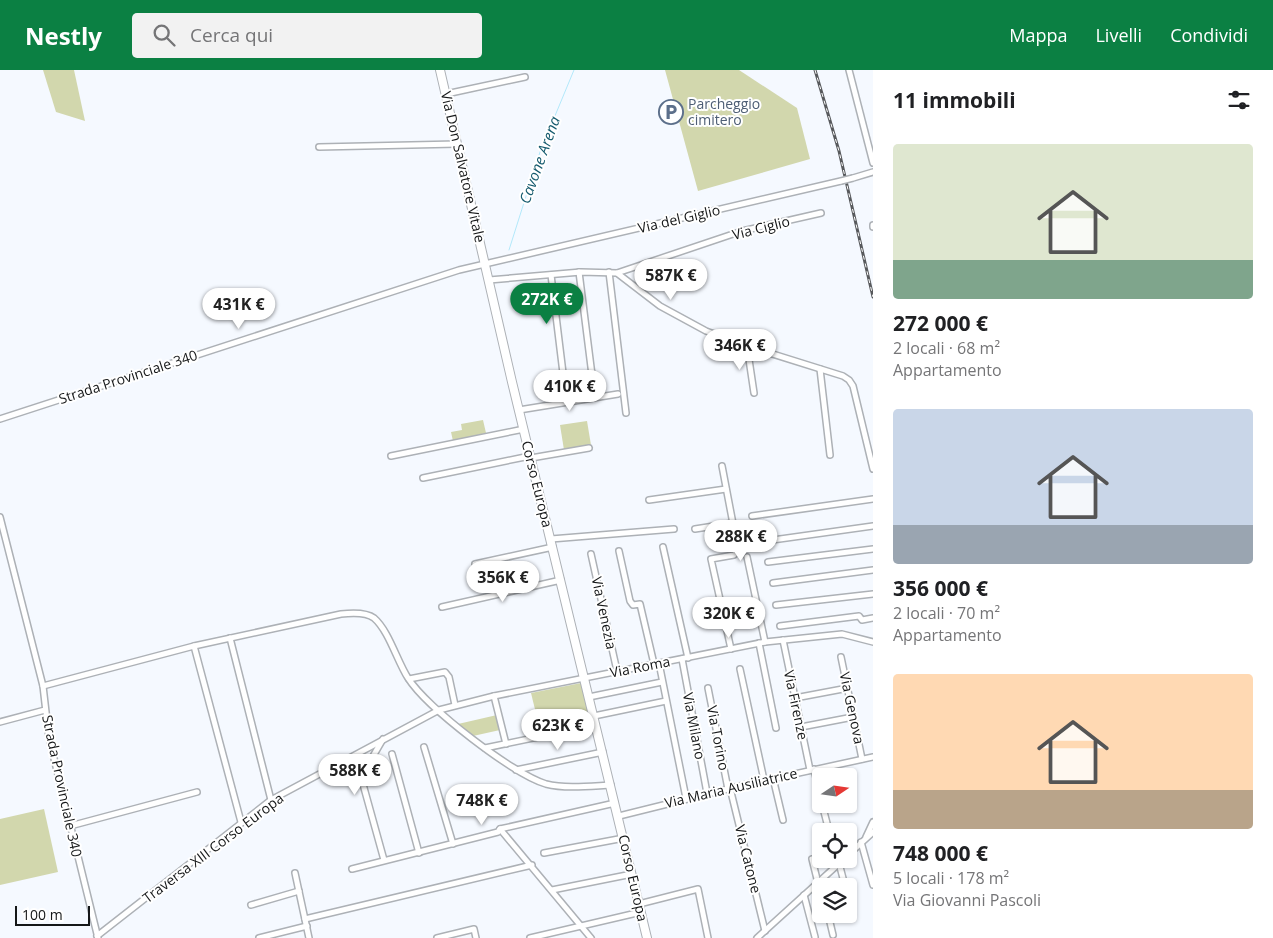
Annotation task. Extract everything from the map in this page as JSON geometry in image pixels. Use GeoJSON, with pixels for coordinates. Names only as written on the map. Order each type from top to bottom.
{"type":"FeatureCollection","features":[{"type":"Feature","properties":{"kind":"street","name":"Via Don Salvatore Vitale"},"geometry":{"type":"LineString","coordinates":[[440,70],[485,264]]}},
{"type":"Feature","properties":{"kind":"street"},"geometry":{"type":"LineString","coordinates":[[849,70],[873,163]]}},
{"type":"Feature","properties":{"kind":"street"},"geometry":{"type":"LineString","coordinates":[[446,94],[525,77]]}},
{"type":"Feature","properties":{"kind":"street"},"geometry":{"type":"LineString","coordinates":[[319,147],[457,144]]}},
{"type":"Feature","properties":{"kind":"street","name":"Via del Giglio"},"geometry":{"type":"LineString","coordinates":[[485,264],[873,172]]}},
{"type":"Feature","properties":{"kind":"street","name":"Via Ciglio"},"geometry":{"type":"LineString","coordinates":[[489,280],[579,272],[616,273],[742,232],[821,213]]}},
{"type":"Feature","properties":{"kind":"street","name":"Corso Europa"},"geometry":{"type":"LineString","coordinates":[[485,264],[647,938]]}},
{"type":"Feature","properties":{"kind":"street","name":"Strada Provinciale 340"},"geometry":{"type":"LineString","coordinates":[[0,419],[363,300],[485,264]]}},
{"type":"Feature","properties":{"kind":"street"},"geometry":{"type":"LineString","coordinates":[[579,272],[592,375]]}},
{"type":"Feature","properties":{"kind":"street"},"geometry":{"type":"LineString","coordinates":[[609,272],[626,413]]}},
{"type":"Feature","properties":{"kind":"street","name":"Via Ciglio"},"geometry":{"type":"LineString","coordinates":[[616,273],[677,316],[747,346],[843,376],[849,380],[853,386],[873,470]]}},
{"type":"Feature","properties":{"kind":"street"},"geometry":{"type":"LineString","coordinates":[[551,275],[563,373]]}},
{"type":"Feature","properties":{"kind":"street"},"geometry":{"type":"LineString","coordinates":[[747,346],[754,393]]}},
{"type":"Feature","properties":{"kind":"street"},"geometry":{"type":"LineString","coordinates":[[820,369],[830,456]]}},
{"type":"Feature","properties":{"kind":"street"},"geometry":{"type":"LineString","coordinates":[[519,410],[618,394]]}},
{"type":"Feature","properties":{"kind":"street"},"geometry":{"type":"LineString","coordinates":[[391,456],[524,429]]}},
{"type":"Feature","properties":{"kind":"street"},"geometry":{"type":"LineString","coordinates":[[423,478],[589,448]]}},
{"type":"Feature","properties":{"kind":"street"},"geometry":{"type":"LineString","coordinates":[[722,466],[737,553],[711,559],[731,649]]}},
{"type":"Feature","properties":{"kind":"street"},"geometry":{"type":"LineString","coordinates":[[649,500],[726,489]]}},
{"type":"Feature","properties":{"kind":"street"},"geometry":{"type":"LineString","coordinates":[[752,516],[873,499]]}},
{"type":"Feature","properties":{"kind":"street","name":"Strada Provinciale 340"},"geometry":{"type":"LineString","coordinates":[[0,518],[43,686],[49,738],[98,937]]}},
{"type":"Feature","properties":{"kind":"street"},"geometry":{"type":"LineString","coordinates":[[695,529],[733,523]]}},
{"type":"Feature","properties":{"kind":"street"},"geometry":{"type":"LineString","coordinates":[[758,542],[873,526]]}},
{"type":"Feature","properties":{"kind":"street"},"geometry":{"type":"LineString","coordinates":[[475,564],[552,543],[674,529]]}},
{"type":"Feature","properties":{"kind":"street"},"geometry":{"type":"LineString","coordinates":[[663,548],[688,658]]}},
{"type":"Feature","properties":{"kind":"street"},"geometry":{"type":"LineString","coordinates":[[768,562],[873,549]]}},
{"type":"Feature","properties":{"kind":"street"},"geometry":{"type":"LineString","coordinates":[[619,551],[630,602],[633,605],[640,604],[662,682],[686,798]]}},
{"type":"Feature","properties":{"kind":"street","name":"Via Venezia"},"geometry":{"type":"LineString","coordinates":[[591,554],[617,671]]}},
{"type":"Feature","properties":{"kind":"street"},"geometry":{"type":"LineString","coordinates":[[747,557],[776,728]]}},
{"type":"Feature","properties":{"kind":"street"},"geometry":{"type":"LineString","coordinates":[[773,583],[873,570]]}},
{"type":"Feature","properties":{"kind":"street"},"geometry":{"type":"LineString","coordinates":[[442,607],[561,580]]}},
{"type":"Feature","properties":{"kind":"street"},"geometry":{"type":"LineString","coordinates":[[776,605],[873,594]]}},
{"type":"Feature","properties":{"kind":"street"},"geometry":{"type":"LineString","coordinates":[[43,686],[194,646],[341,614],[356,613],[373,617],[380,626],[408,679],[439,710],[485,748],[516,770],[548,784],[611,785]]}},
{"type":"Feature","properties":{"kind":"street"},"geometry":{"type":"LineString","coordinates":[[780,626],[858,616],[862,620],[873,618]]}},
{"type":"Feature","properties":{"kind":"street","name":"Via Roma"},"geometry":{"type":"LineString","coordinates":[[584,677],[782,640],[842,634],[873,642]]}},
{"type":"Feature","properties":{"kind":"street"},"geometry":{"type":"LineString","coordinates":[[230,638],[271,800]]}},
{"type":"Feature","properties":{"kind":"street","name":"Via Firenze"},"geometry":{"type":"LineString","coordinates":[[782,640],[812,769]]}},
{"type":"Feature","properties":{"kind":"street"},"geometry":{"type":"LineString","coordinates":[[194,646],[241,822]]}},
{"type":"Feature","properties":{"kind":"street","name":"Via Genova"},"geometry":{"type":"LineString","coordinates":[[841,657],[862,759]]}},
{"type":"Feature","properties":{"kind":"street","name":"Via Milano"},"geometry":{"type":"LineString","coordinates":[[682,659],[707,793]]}},
{"type":"Feature","properties":{"kind":"street"},"geometry":{"type":"LineString","coordinates":[[740,669],[764,780]]}},
{"type":"Feature","properties":{"kind":"street"},"geometry":{"type":"LineString","coordinates":[[408,679],[445,672],[449,678],[455,704]]}},
{"type":"Feature","properties":{"kind":"street","name":"Traversa XIII Corso Europa"},"geometry":{"type":"LineString","coordinates":[[98,937],[271,800],[383,738],[455,704],[584,677]]}},
{"type":"Feature","properties":{"kind":"street"},"geometry":{"type":"LineString","coordinates":[[589,697],[662,682]]}},
{"type":"Feature","properties":{"kind":"street","name":"Via Torino"},"geometry":{"type":"LineString","coordinates":[[708,688],[729,788]]}},
{"type":"Feature","properties":{"kind":"street"},"geometry":{"type":"LineString","coordinates":[[795,698],[848,688]]}},
{"type":"Feature","properties":{"kind":"street"},"geometry":{"type":"LineString","coordinates":[[494,696],[506,744]]}},
{"type":"Feature","properties":{"kind":"street"},"geometry":{"type":"LineString","coordinates":[[594,716],[666,701]]}},
{"type":"Feature","properties":{"kind":"street"},"geometry":{"type":"LineString","coordinates":[[0,722],[45,710]]}},
{"type":"Feature","properties":{"kind":"street"},"geometry":{"type":"LineString","coordinates":[[801,727],[854,717]]}},
{"type":"Feature","properties":{"kind":"street"},"geometry":{"type":"LineString","coordinates":[[485,748],[596,725]]}},
{"type":"Feature","properties":{"kind":"street"},"geometry":{"type":"LineString","coordinates":[[383,738],[360,777],[384,860]]}},
{"type":"Feature","properties":{"kind":"street"},"geometry":{"type":"LineString","coordinates":[[424,747],[453,844]]}},
{"type":"Feature","properties":{"kind":"street"},"geometry":{"type":"LineString","coordinates":[[516,770],[603,752]]}},
{"type":"Feature","properties":{"kind":"street"},"geometry":{"type":"LineString","coordinates":[[392,754],[419,853]]}},
{"type":"Feature","properties":{"kind":"street","name":"Via Maria Ausiliatrice"},"geometry":{"type":"LineString","coordinates":[[817,768],[873,757]]}},
{"type":"Feature","properties":{"kind":"street","name":"Via Maria Ausiliatrice"},"geometry":{"type":"LineString","coordinates":[[619,816],[686,798],[812,769]]}},
{"type":"Feature","properties":{"kind":"street"},"geometry":{"type":"LineString","coordinates":[[773,778],[783,820]]}},
{"type":"Feature","properties":{"kind":"street","name":"Via Catone"},"geometry":{"type":"LineString","coordinates":[[729,788],[765,931]]}},
{"type":"Feature","properties":{"kind":"street"},"geometry":{"type":"LineString","coordinates":[[70,826],[197,792]]}},
{"type":"Feature","properties":{"kind":"street"},"geometry":{"type":"LineString","coordinates":[[352,869],[498,832],[500,829],[616,803]]}},
{"type":"Feature","properties":{"kind":"street"},"geometry":{"type":"LineString","coordinates":[[866,838],[873,822]]}},
{"type":"Feature","properties":{"kind":"street"},"geometry":{"type":"LineString","coordinates":[[500,829],[591,938]]}},
{"type":"Feature","properties":{"kind":"street"},"geometry":{"type":"LineString","coordinates":[[857,846],[873,832]]}},
{"type":"Feature","properties":{"kind":"street"},"geometry":{"type":"LineString","coordinates":[[544,853],[624,838]]}},
{"type":"Feature","properties":{"kind":"street"},"geometry":{"type":"LineString","coordinates":[[861,842],[873,885]]}},
{"type":"Feature","properties":{"kind":"street"},"geometry":{"type":"LineString","coordinates":[[305,918],[532,865]]}},
{"type":"Feature","properties":{"kind":"street"},"geometry":{"type":"LineString","coordinates":[[822,878],[832,868]]}},
{"type":"Feature","properties":{"kind":"street"},"geometry":{"type":"LineString","coordinates":[[295,872],[309,938]]}},
{"type":"Feature","properties":{"kind":"street"},"geometry":{"type":"LineString","coordinates":[[552,890],[632,874]]}},
{"type":"Feature","properties":{"kind":"street"},"geometry":{"type":"LineString","coordinates":[[757,938],[812,888]]}},
{"type":"Feature","properties":{"kind":"street"},"geometry":{"type":"LineString","coordinates":[[639,904],[698,889],[708,938]]}},
{"type":"Feature","properties":{"kind":"street"},"geometry":{"type":"LineString","coordinates":[[251,905],[299,891]]}},
{"type":"Feature","properties":{"kind":"street"},"geometry":{"type":"LineString","coordinates":[[804,895],[815,937]]}},
{"type":"Feature","properties":{"kind":"street"},"geometry":{"type":"LineString","coordinates":[[530,938],[641,912]]}},
{"type":"Feature","properties":{"kind":"street"},"geometry":{"type":"LineString","coordinates":[[830,923],[833,935]]}},
{"type":"Feature","properties":{"kind":"street"},"geometry":{"type":"LineString","coordinates":[[260,938],[307,926]]}},
{"type":"Feature","properties":{"kind":"street"},"geometry":{"type":"LineString","coordinates":[[437,938],[474,929],[476,938]]}},
{"type":"Feature","properties":{"kind":"green space"},"geometry":{"type":"Polygon","coordinates":[[[43,70],[74,70],[85,121],[56,112],[43,70]]]}},
{"type":"Feature","properties":{"kind":"green space"},"geometry":{"type":"Polygon","coordinates":[[[665,70],[739,70],[797,108],[810,159],[698,191],[665,70]]]}},
{"type":"Feature","properties":{"kind":"green space"},"geometry":{"type":"Polygon","coordinates":[[[483,420],[486,433],[453,441],[451,432],[462,430],[461,424],[483,420]]]}},
{"type":"Feature","properties":{"kind":"green space"},"geometry":{"type":"Polygon","coordinates":[[[587,421],[591,445],[564,450],[560,425],[587,421]]]}},
{"type":"Feature","properties":{"kind":"green space"},"geometry":{"type":"Polygon","coordinates":[[[581,683],[591,724],[541,734],[531,693],[581,683]]]}},
{"type":"Feature","properties":{"kind":"green space"},"geometry":{"type":"Polygon","coordinates":[[[497,715],[500,730],[473,736],[458,724],[497,715]]]}},
{"type":"Feature","properties":{"kind":"green space"},"geometry":{"type":"Polygon","coordinates":[[[44,809],[58,872],[0,885],[0,819],[44,809]]]}},
{"type":"Feature","properties":{"kind":"waterway","name":"Cavone Arena"},"geometry":{"type":"LineString","coordinates":[[509,250],[540,152],[574,70]]}},
{"type":"Feature","properties":{"kind":"railway"},"geometry":{"type":"LineString","coordinates":[[815,70],[839,151],[873,297]]}},
{"type":"Feature","properties":{"kind":"place","name":"Parcheggio cimitero"},"geometry":{"type":"Point","coordinates":[671,112]}}]}
